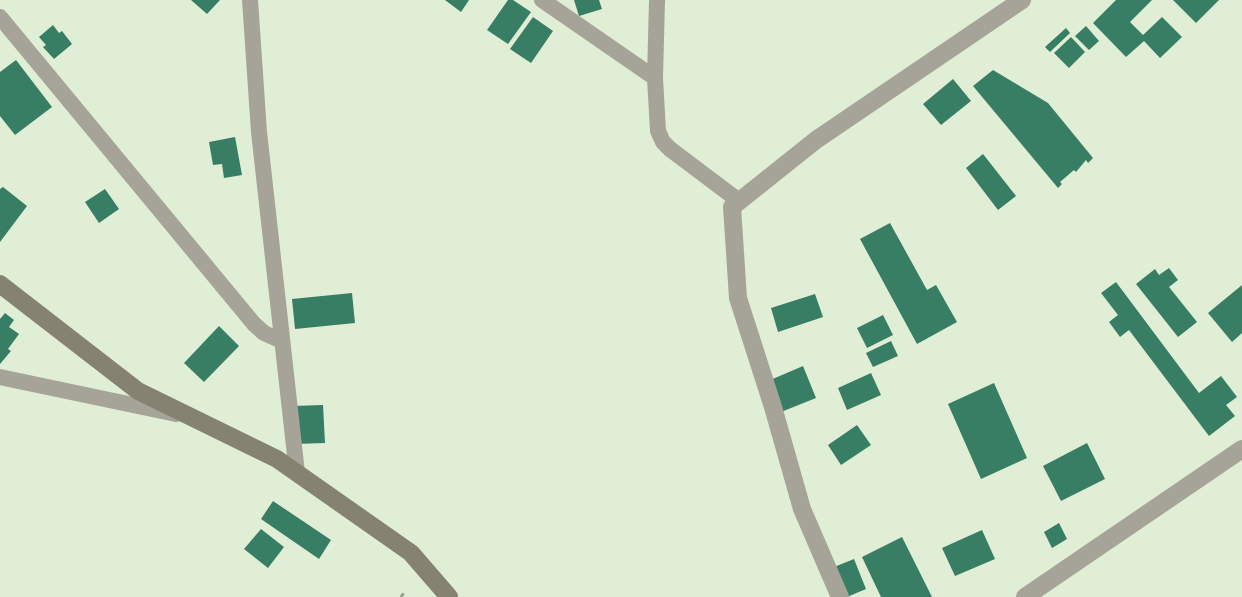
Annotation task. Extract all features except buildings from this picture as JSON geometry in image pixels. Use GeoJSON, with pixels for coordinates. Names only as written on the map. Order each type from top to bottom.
{"type":"FeatureCollection","features":[{"type":"Feature","properties":{"kind":"main road"},"geometry":{"type":"LineString","coordinates":[[0,284],[138,391],[277,459],[411,553],[449,597]]}},
{"type":"Feature","properties":{"kind":"street"},"geometry":{"type":"LineString","coordinates":[[250,0],[259,132],[297,473]]}},
{"type":"Feature","properties":{"kind":"street"},"geometry":{"type":"LineString","coordinates":[[542,0],[655,78]]}},
{"type":"Feature","properties":{"kind":"street"},"geometry":{"type":"LineString","coordinates":[[657,0],[655,78],[658,131],[663,142],[670,149],[739,201]]}},
{"type":"Feature","properties":{"kind":"street"},"geometry":{"type":"LineString","coordinates":[[840,597],[802,509],[773,407],[738,298],[732,207],[816,140],[1022,0]]}},
{"type":"Feature","properties":{"kind":"street"},"geometry":{"type":"LineString","coordinates":[[0,17],[254,324],[264,333],[282,341]]}},
{"type":"Feature","properties":{"kind":"street"},"geometry":{"type":"LineString","coordinates":[[0,377],[191,417]]}},
{"type":"Feature","properties":{"kind":"street"},"geometry":{"type":"LineString","coordinates":[[1025,597],[1242,449]]}},
{"type":"Feature","properties":{"kind":"path"},"geometry":{"type":"LineString","coordinates":[[401,597],[405,591]]}}]}
